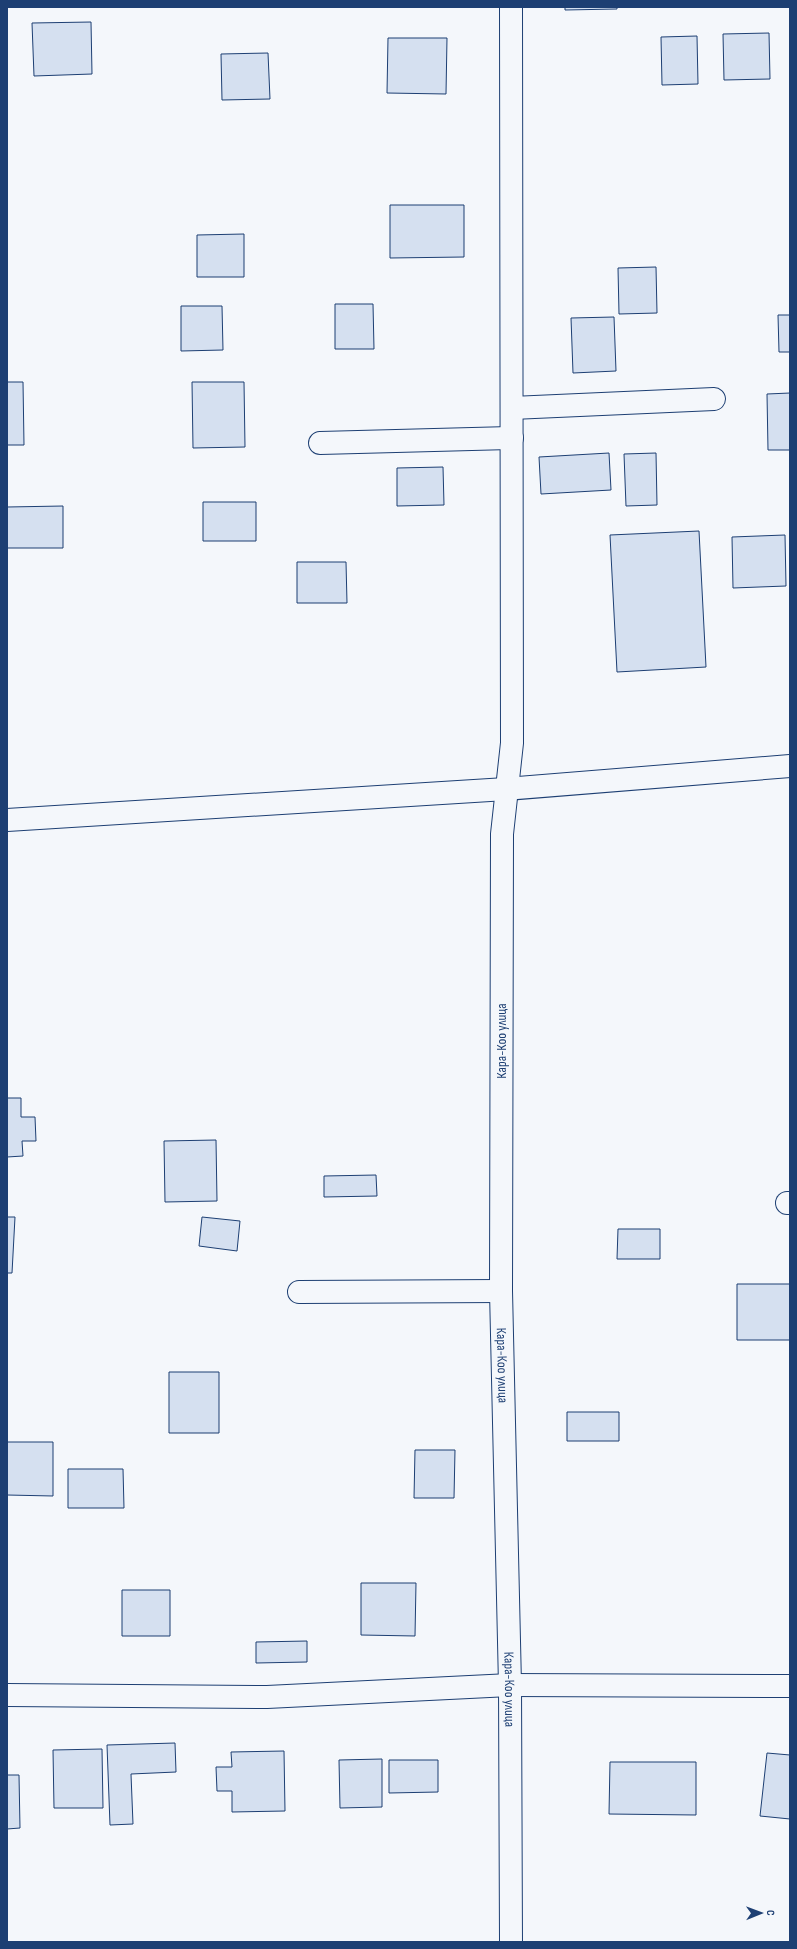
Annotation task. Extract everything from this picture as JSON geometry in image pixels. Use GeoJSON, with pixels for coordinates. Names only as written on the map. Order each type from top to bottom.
{"type":"FeatureCollection","features":[{"type":"Feature","properties":{"kind":"street","name":"Кара-Коо улица"},"geometry":{"type":"LineString","coordinates":[[511,7],[512,743],[502,834],[501,1291],[510,1685],[511,1942]]}},
{"type":"Feature","properties":{"kind":"street"},"geometry":{"type":"LineString","coordinates":[[512,408],[714,399]]}},
{"type":"Feature","properties":{"kind":"street"},"geometry":{"type":"LineString","coordinates":[[320,444],[512,438]]}},
{"type":"Feature","properties":{"kind":"street"},"geometry":{"type":"LineString","coordinates":[[7,820],[506,789],[790,766]]}},
{"type":"Feature","properties":{"kind":"street"},"geometry":{"type":"LineString","coordinates":[[299,1292],[501,1291]]}},
{"type":"Feature","properties":{"kind":"street"},"geometry":{"type":"LineString","coordinates":[[7,1695],[267,1697],[510,1685],[790,1686]]}},
{"type":"Feature","properties":{"kind":"building"},"geometry":{"type":"Polygon","coordinates":[[[565,7],[617,7],[617,9],[565,10],[565,7]]]}},
{"type":"Feature","properties":{"kind":"building"},"geometry":{"type":"Polygon","coordinates":[[[91,22],[92,74],[34,76],[32,23],[91,22]]]}},
{"type":"Feature","properties":{"kind":"building"},"geometry":{"type":"Polygon","coordinates":[[[769,33],[770,79],[724,80],[723,34],[769,33]]]}},
{"type":"Feature","properties":{"kind":"building"},"geometry":{"type":"Polygon","coordinates":[[[697,36],[698,84],[662,85],[661,37],[697,36]]]}},
{"type":"Feature","properties":{"kind":"building"},"geometry":{"type":"Polygon","coordinates":[[[388,38],[447,38],[446,94],[387,93],[388,38]]]}},
{"type":"Feature","properties":{"kind":"building"},"geometry":{"type":"Polygon","coordinates":[[[268,53],[270,99],[222,100],[221,54],[268,53]]]}},
{"type":"Feature","properties":{"kind":"building"},"geometry":{"type":"Polygon","coordinates":[[[390,205],[464,205],[464,257],[390,258],[390,205]]]}},
{"type":"Feature","properties":{"kind":"building"},"geometry":{"type":"Polygon","coordinates":[[[244,234],[244,277],[197,277],[197,235],[244,234]]]}},
{"type":"Feature","properties":{"kind":"building"},"geometry":{"type":"Polygon","coordinates":[[[656,267],[657,313],[619,314],[618,268],[656,267]]]}},
{"type":"Feature","properties":{"kind":"building"},"geometry":{"type":"Polygon","coordinates":[[[335,304],[373,304],[374,349],[335,349],[335,304]]]}},
{"type":"Feature","properties":{"kind":"building"},"geometry":{"type":"Polygon","coordinates":[[[181,306],[222,306],[223,350],[181,351],[181,306]]]}},
{"type":"Feature","properties":{"kind":"building"},"geometry":{"type":"Polygon","coordinates":[[[778,315],[790,315],[790,352],[779,352],[778,315]]]}},
{"type":"Feature","properties":{"kind":"building"},"geometry":{"type":"Polygon","coordinates":[[[614,317],[616,371],[573,373],[571,318],[614,317]]]}},
{"type":"Feature","properties":{"kind":"building"},"geometry":{"type":"Polygon","coordinates":[[[7,382],[23,382],[24,445],[7,445],[7,382]]]}},
{"type":"Feature","properties":{"kind":"building"},"geometry":{"type":"Polygon","coordinates":[[[192,382],[244,382],[245,447],[193,448],[192,382]]]}},
{"type":"Feature","properties":{"kind":"building"},"geometry":{"type":"Polygon","coordinates":[[[790,393],[790,450],[768,450],[767,394],[790,393]]]}},
{"type":"Feature","properties":{"kind":"building"},"geometry":{"type":"Polygon","coordinates":[[[609,453],[611,490],[541,494],[539,457],[609,453]]]}},
{"type":"Feature","properties":{"kind":"building"},"geometry":{"type":"Polygon","coordinates":[[[656,453],[657,505],[626,506],[624,454],[656,453]]]}},
{"type":"Feature","properties":{"kind":"building"},"geometry":{"type":"Polygon","coordinates":[[[443,467],[444,505],[397,506],[397,468],[443,467]]]}},
{"type":"Feature","properties":{"kind":"building"},"geometry":{"type":"Polygon","coordinates":[[[203,502],[256,502],[256,541],[203,541],[203,502]]]}},
{"type":"Feature","properties":{"kind":"building"},"geometry":{"type":"Polygon","coordinates":[[[63,506],[63,548],[7,548],[7,507],[63,506]]]}},
{"type":"Feature","properties":{"kind":"building"},"geometry":{"type":"Polygon","coordinates":[[[699,531],[706,667],[617,672],[610,535],[699,531]]]}},
{"type":"Feature","properties":{"kind":"building"},"geometry":{"type":"Polygon","coordinates":[[[785,535],[786,586],[733,588],[732,537],[785,535]]]}},
{"type":"Feature","properties":{"kind":"building"},"geometry":{"type":"Polygon","coordinates":[[[297,562],[346,562],[347,603],[297,603],[297,562]]]}},
{"type":"Feature","properties":{"kind":"building"},"geometry":{"type":"Polygon","coordinates":[[[7,1098],[21,1098],[21,1117],[35,1117],[36,1141],[22,1141],[23,1156],[7,1157],[7,1098]]]}},
{"type":"Feature","properties":{"kind":"building"},"geometry":{"type":"Polygon","coordinates":[[[216,1140],[217,1201],[165,1202],[164,1141],[216,1140]]]}},
{"type":"Feature","properties":{"kind":"building"},"geometry":{"type":"Polygon","coordinates":[[[376,1175],[377,1196],[324,1197],[324,1176],[376,1175]]]}},
{"type":"Feature","properties":{"kind":"building"},"geometry":{"type":"Polygon","coordinates":[[[7,1217],[15,1217],[12,1273],[7,1273],[7,1217]]]}},
{"type":"Feature","properties":{"kind":"building"},"geometry":{"type":"Polygon","coordinates":[[[202,1217],[240,1221],[237,1251],[199,1246],[202,1217]]]}},
{"type":"Feature","properties":{"kind":"building"},"geometry":{"type":"Polygon","coordinates":[[[618,1229],[660,1229],[660,1259],[617,1259],[618,1229]]]}},
{"type":"Feature","properties":{"kind":"building"},"geometry":{"type":"Polygon","coordinates":[[[737,1284],[790,1284],[790,1340],[737,1340],[737,1284]]]}},
{"type":"Feature","properties":{"kind":"building"},"geometry":{"type":"Polygon","coordinates":[[[169,1372],[219,1372],[219,1433],[169,1433],[169,1372]]]}},
{"type":"Feature","properties":{"kind":"building"},"geometry":{"type":"Polygon","coordinates":[[[567,1412],[619,1412],[619,1441],[567,1441],[567,1412]]]}},
{"type":"Feature","properties":{"kind":"building"},"geometry":{"type":"Polygon","coordinates":[[[7,1442],[53,1442],[53,1496],[7,1495],[7,1442]]]}},
{"type":"Feature","properties":{"kind":"building"},"geometry":{"type":"Polygon","coordinates":[[[415,1450],[455,1450],[454,1498],[414,1498],[415,1450]]]}},
{"type":"Feature","properties":{"kind":"building"},"geometry":{"type":"Polygon","coordinates":[[[68,1469],[123,1469],[124,1508],[68,1508],[68,1469]]]}},
{"type":"Feature","properties":{"kind":"building"},"geometry":{"type":"Polygon","coordinates":[[[361,1583],[416,1583],[415,1636],[361,1635],[361,1583]]]}},
{"type":"Feature","properties":{"kind":"building"},"geometry":{"type":"Polygon","coordinates":[[[122,1590],[170,1590],[170,1636],[122,1636],[122,1590]]]}},
{"type":"Feature","properties":{"kind":"building"},"geometry":{"type":"Polygon","coordinates":[[[307,1641],[307,1662],[256,1663],[256,1642],[307,1641]]]}},
{"type":"Feature","properties":{"kind":"building"},"geometry":{"type":"Polygon","coordinates":[[[175,1743],[176,1772],[131,1774],[133,1824],[110,1825],[107,1745],[175,1743]]]}},
{"type":"Feature","properties":{"kind":"building"},"geometry":{"type":"Polygon","coordinates":[[[102,1749],[103,1808],[54,1808],[53,1750],[102,1749]]]}},
{"type":"Feature","properties":{"kind":"building"},"geometry":{"type":"Polygon","coordinates":[[[284,1751],[285,1811],[232,1812],[232,1791],[217,1791],[216,1767],[232,1767],[231,1752],[284,1751]]]}},
{"type":"Feature","properties":{"kind":"building"},"geometry":{"type":"Polygon","coordinates":[[[767,1753],[790,1755],[790,1819],[760,1816],[767,1753]]]}},
{"type":"Feature","properties":{"kind":"building"},"geometry":{"type":"Polygon","coordinates":[[[382,1759],[382,1807],[340,1808],[339,1760],[382,1759]]]}},
{"type":"Feature","properties":{"kind":"building"},"geometry":{"type":"Polygon","coordinates":[[[389,1760],[438,1760],[438,1792],[389,1793],[389,1760]]]}},
{"type":"Feature","properties":{"kind":"building"},"geometry":{"type":"Polygon","coordinates":[[[610,1762],[696,1762],[696,1815],[609,1814],[610,1762]]]}},
{"type":"Feature","properties":{"kind":"building"},"geometry":{"type":"Polygon","coordinates":[[[7,1775],[19,1775],[20,1828],[7,1829],[7,1775]]]}}]}
